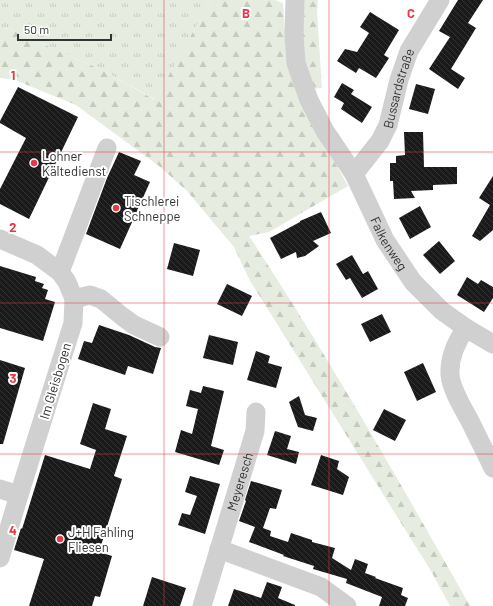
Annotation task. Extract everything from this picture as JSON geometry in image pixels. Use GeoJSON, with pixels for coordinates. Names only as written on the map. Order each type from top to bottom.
{"type":"FeatureCollection","features":[{"type":"Feature","properties":{"kind":"street","name":"Falkenweg"},"geometry":{"type":"LineString","coordinates":[[294,0],[296,63],[309,100],[325,130],[354,174],[385,240],[413,282],[442,311],[466,328],[493,344]]}},
{"type":"Feature","properties":{"kind":"street","name":"Bussardstraße"},"geometry":{"type":"LineString","coordinates":[[354,174],[380,141],[388,125],[399,80],[410,51],[440,0]]}},
{"type":"Feature","properties":{"kind":"street"},"geometry":{"type":"LineString","coordinates":[[60,272],[107,148]]}},
{"type":"Feature","properties":{"kind":"street","name":"Im Gleisbogen"},"geometry":{"type":"LineString","coordinates":[[0,239],[37,255],[60,272],[67,282],[74,299],[73,323],[0,558]]}},
{"type":"Feature","properties":{"kind":"street"},"geometry":{"type":"LineString","coordinates":[[74,299],[90,295],[101,299],[134,325],[160,336]]}},
{"type":"Feature","properties":{"kind":"street"},"geometry":{"type":"LineString","coordinates":[[466,328],[453,351],[450,376],[461,404],[493,468]]}},
{"type":"Feature","properties":{"kind":"street","name":"Meyeresch"},"geometry":{"type":"LineString","coordinates":[[202,606],[255,431],[256,412]]}},
{"type":"Feature","properties":{"kind":"street"},"geometry":{"type":"LineString","coordinates":[[0,489],[19,494]]}},
{"type":"Feature","properties":{"kind":"street"},"geometry":{"type":"LineString","coordinates":[[219,549],[321,587],[347,606]]}},
{"type":"Feature","properties":{"kind":"green space"},"geometry":{"type":"Polygon","coordinates":[[[0,0],[211,0],[156,100],[104,71],[0,25],[0,0]]]}},
{"type":"Feature","properties":{"kind":"green space"},"geometry":{"type":"Polygon","coordinates":[[[211,0],[275,0],[283,3],[287,59],[306,110],[348,186],[269,232],[249,236],[335,373],[470,606],[450,606],[431,571],[249,279],[234,247],[187,191],[159,166],[76,105],[15,80],[0,78],[0,25],[104,71],[155,100],[211,0]]]}},
{"type":"Feature","properties":{"kind":"green space"},"geometry":{"type":"Polygon","coordinates":[[[300,0],[318,0],[317,11],[322,88],[310,89],[300,32],[300,0]]]}},
{"type":"Feature","properties":{"kind":"building"},"geometry":{"type":"Polygon","coordinates":[[[458,0],[483,0],[468,23],[476,28],[451,69],[465,78],[458,89],[429,69],[450,37],[439,31],[458,0]]]}},
{"type":"Feature","properties":{"kind":"building"},"geometry":{"type":"Polygon","coordinates":[[[370,12],[399,30],[384,55],[389,58],[376,78],[359,68],[356,73],[337,61],[345,49],[357,52],[369,33],[360,27],[370,12]]]}},
{"type":"Feature","properties":{"kind":"building"},"geometry":{"type":"Polygon","coordinates":[[[342,83],[354,90],[351,94],[372,107],[362,123],[341,109],[344,103],[334,97],[342,83]]]}},
{"type":"Feature","properties":{"kind":"building"},"geometry":{"type":"Polygon","coordinates":[[[416,84],[435,89],[428,114],[409,109],[416,84]]]}},
{"type":"Feature","properties":{"kind":"building","name":"Lohner Kältedienst"},"geometry":{"type":"Polygon","coordinates":[[[18,87],[78,117],[29,219],[0,204],[0,189],[26,138],[0,123],[18,87]]]}},
{"type":"Feature","properties":{"kind":"building"},"geometry":{"type":"Polygon","coordinates":[[[404,132],[423,132],[424,167],[457,167],[457,184],[433,185],[433,190],[411,191],[415,198],[394,199],[393,181],[390,181],[390,163],[396,163],[396,156],[405,155],[404,132]]]}},
{"type":"Feature","properties":{"kind":"building","name":"Tischlerei Schneppe"},"geometry":{"type":"Polygon","coordinates":[[[119,152],[141,161],[134,175],[150,182],[120,249],[86,234],[107,178],[119,152]]]}},
{"type":"Feature","properties":{"kind":"building"},"geometry":{"type":"Polygon","coordinates":[[[493,176],[493,230],[480,241],[472,236],[490,205],[479,198],[493,176]]]}},
{"type":"Feature","properties":{"kind":"building"},"geometry":{"type":"Polygon","coordinates":[[[420,206],[431,227],[410,239],[399,218],[420,206]]]}},
{"type":"Feature","properties":{"kind":"building"},"geometry":{"type":"Polygon","coordinates":[[[321,212],[331,233],[313,241],[319,246],[305,256],[297,258],[296,252],[281,259],[270,238],[300,221],[321,212]]]}},
{"type":"Feature","properties":{"kind":"building"},"geometry":{"type":"Polygon","coordinates":[[[439,241],[455,261],[440,274],[423,255],[439,241]]]}},
{"type":"Feature","properties":{"kind":"building"},"geometry":{"type":"Polygon","coordinates":[[[174,243],[200,250],[193,276],[167,269],[174,243]]]}},
{"type":"Feature","properties":{"kind":"building"},"geometry":{"type":"Polygon","coordinates":[[[352,255],[363,274],[368,271],[378,289],[362,298],[350,278],[346,280],[336,264],[352,255]]]}},
{"type":"Feature","properties":{"kind":"building"},"geometry":{"type":"Polygon","coordinates":[[[0,266],[36,277],[35,281],[44,284],[42,288],[48,290],[45,299],[55,302],[43,341],[0,328],[0,266]]]}},
{"type":"Feature","properties":{"kind":"building"},"geometry":{"type":"Polygon","coordinates":[[[467,277],[478,284],[481,280],[493,287],[493,298],[484,312],[457,295],[467,277]]]}},
{"type":"Feature","properties":{"kind":"building"},"geometry":{"type":"Polygon","coordinates":[[[227,284],[252,296],[242,316],[217,304],[227,284]]]}},
{"type":"Feature","properties":{"kind":"building"},"geometry":{"type":"Polygon","coordinates":[[[382,314],[391,332],[370,342],[361,324],[382,314]]]}},
{"type":"Feature","properties":{"kind":"building"},"geometry":{"type":"Polygon","coordinates":[[[99,325],[161,348],[153,374],[128,366],[125,375],[78,359],[84,341],[92,343],[99,325]]]}},
{"type":"Feature","properties":{"kind":"building"},"geometry":{"type":"Polygon","coordinates":[[[209,335],[238,342],[233,365],[203,358],[209,335]]]}},
{"type":"Feature","properties":{"kind":"building"},"geometry":{"type":"Polygon","coordinates":[[[256,351],[270,356],[268,363],[282,367],[276,388],[247,380],[256,351]]]}},
{"type":"Feature","properties":{"kind":"building"},"geometry":{"type":"Polygon","coordinates":[[[0,360],[25,368],[3,444],[0,444],[0,360]]]}},
{"type":"Feature","properties":{"kind":"building"},"geometry":{"type":"Polygon","coordinates":[[[423,363],[436,392],[417,401],[404,372],[423,363]]]}},
{"type":"Feature","properties":{"kind":"building"},"geometry":{"type":"Polygon","coordinates":[[[203,386],[224,391],[211,446],[224,450],[219,465],[175,452],[181,430],[192,434],[198,409],[186,406],[190,390],[201,393],[203,386]]]}},
{"type":"Feature","properties":{"kind":"building"},"geometry":{"type":"Polygon","coordinates":[[[299,396],[305,415],[317,418],[313,431],[298,427],[289,402],[299,396]]]}},
{"type":"Feature","properties":{"kind":"building","name":"J+H Fahling Fliesen"},"geometry":{"type":"Polygon","coordinates":[[[93,403],[111,409],[105,429],[127,436],[114,476],[122,479],[99,552],[112,556],[100,597],[95,596],[92,606],[29,606],[44,559],[14,550],[45,455],[90,469],[96,450],[80,444],[93,403]]]}},
{"type":"Feature","properties":{"kind":"building"},"geometry":{"type":"Polygon","coordinates":[[[384,409],[406,420],[395,441],[373,430],[384,409]]]}},
{"type":"Feature","properties":{"kind":"building"},"geometry":{"type":"Polygon","coordinates":[[[275,431],[291,436],[287,449],[299,452],[296,464],[267,455],[275,431]]]}},
{"type":"Feature","properties":{"kind":"building"},"geometry":{"type":"Polygon","coordinates":[[[321,455],[339,461],[337,469],[349,477],[343,495],[311,485],[321,455]]]}},
{"type":"Feature","properties":{"kind":"building"},"geometry":{"type":"Polygon","coordinates":[[[190,476],[220,484],[205,534],[178,525],[182,513],[190,515],[197,496],[185,492],[190,476]]]}},
{"type":"Feature","properties":{"kind":"building"},"geometry":{"type":"Polygon","coordinates":[[[251,481],[282,490],[276,509],[270,508],[263,528],[271,531],[270,536],[288,542],[291,533],[312,540],[312,542],[335,548],[332,558],[351,570],[355,559],[368,564],[365,573],[403,588],[401,595],[408,598],[405,606],[379,606],[382,597],[346,583],[347,579],[313,569],[314,566],[283,556],[284,555],[249,542],[255,527],[239,521],[251,481]]]}},
{"type":"Feature","properties":{"kind":"building"},"geometry":{"type":"Polygon","coordinates":[[[152,577],[186,588],[180,606],[143,606],[152,577]]]}},
{"type":"Feature","properties":{"kind":"building"},"geometry":{"type":"Polygon","coordinates":[[[267,582],[282,587],[278,598],[295,606],[228,606],[234,589],[261,598],[267,582]]]}},
{"type":"Feature","properties":{"kind":"place","name":"Lohner Kältedienst"},"geometry":{"type":"Point","coordinates":[34,163]}},
{"type":"Feature","properties":{"kind":"place","name":"Tischlerei Schneppe"},"geometry":{"type":"Point","coordinates":[116,208]}},
{"type":"Feature","properties":{"kind":"place","name":"J+H Fahling Fliesen"},"geometry":{"type":"Point","coordinates":[60,539]}}]}
